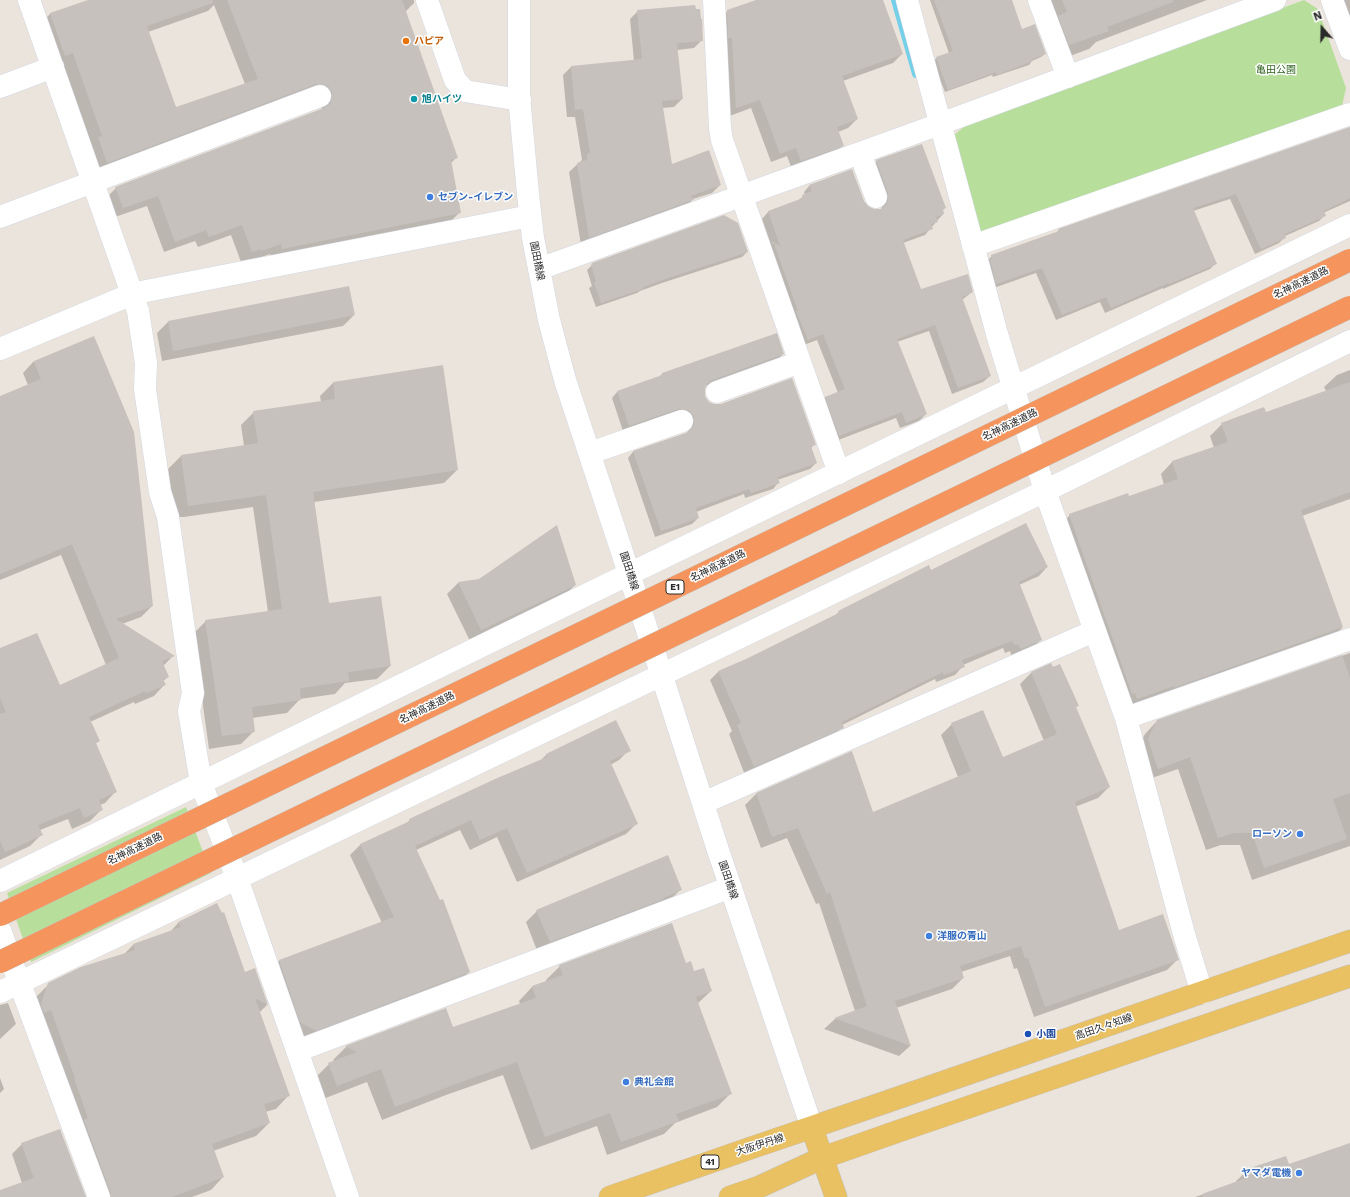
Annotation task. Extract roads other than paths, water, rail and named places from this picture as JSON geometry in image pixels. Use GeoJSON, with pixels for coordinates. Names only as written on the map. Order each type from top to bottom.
{"type":"FeatureCollection","features":[{"type":"Feature","properties":{"kind":"highway","name":"名神高速道路"},"geometry":{"type":"LineString","coordinates":[[0,915],[1350,260]]}},
{"type":"Feature","properties":{"kind":"highway"},"geometry":{"type":"LineString","coordinates":[[0,962],[1350,307]]}},
{"type":"Feature","properties":{"kind":"main road","name":"高田久々知線"},"geometry":{"type":"LineString","coordinates":[[812,1128],[1350,941]]}},
{"type":"Feature","properties":{"kind":"main road"},"geometry":{"type":"LineString","coordinates":[[730,1197],[759,1187],[822,1158],[1350,976]]}},
{"type":"Feature","properties":{"kind":"main road"},"geometry":{"type":"LineString","coordinates":[[812,1128],[836,1197]]}},
{"type":"Feature","properties":{"kind":"main road","name":"大阪伊丹線"},"geometry":{"type":"LineString","coordinates":[[610,1197],[812,1128]]}},
{"type":"Feature","properties":{"kind":"street"},"geometry":{"type":"LineString","coordinates":[[29,0],[94,180],[138,311],[146,363],[145,389],[160,492],[168,517],[193,693],[189,711],[202,783],[237,878],[348,1197]]}},
{"type":"Feature","properties":{"kind":"street"},"geometry":{"type":"LineString","coordinates":[[427,0],[455,80],[465,91],[520,100]]}},
{"type":"Feature","properties":{"kind":"street","name":"園田橋線"},"geometry":{"type":"LineString","coordinates":[[519,0],[520,100],[530,216],[549,320],[565,380],[730,887],[812,1128]]}},
{"type":"Feature","properties":{"kind":"street"},"geometry":{"type":"LineString","coordinates":[[714,0],[720,128],[722,140],[839,472]]}},
{"type":"Feature","properties":{"kind":"street"},"geometry":{"type":"LineString","coordinates":[[907,0],[973,246],[1014,388],[1045,491],[1126,718],[1184,934],[1202,993]]}},
{"type":"Feature","properties":{"kind":"street"},"geometry":{"type":"LineString","coordinates":[[1039,0],[1068,76]]}},
{"type":"Feature","properties":{"kind":"street"},"geometry":{"type":"LineString","coordinates":[[539,269],[940,124],[1275,0]]}},
{"type":"Feature","properties":{"kind":"street"},"geometry":{"type":"LineString","coordinates":[[1332,0],[1350,49]]}},
{"type":"Feature","properties":{"kind":"street"},"geometry":{"type":"LineString","coordinates":[[0,87],[53,67]]}},
{"type":"Feature","properties":{"kind":"street"},"geometry":{"type":"LineString","coordinates":[[0,217],[94,180],[320,96]]}},
{"type":"Feature","properties":{"kind":"street"},"geometry":{"type":"LineString","coordinates":[[973,246],[1350,114]]}},
{"type":"Feature","properties":{"kind":"street"},"geometry":{"type":"LineString","coordinates":[[860,153],[876,197]]}},
{"type":"Feature","properties":{"kind":"street"},"geometry":{"type":"LineString","coordinates":[[0,349],[133,294],[530,216]]}},
{"type":"Feature","properties":{"kind":"street"},"geometry":{"type":"LineString","coordinates":[[0,881],[629,574],[1350,225]]}},
{"type":"Feature","properties":{"kind":"street"},"geometry":{"type":"LineString","coordinates":[[0,992],[1045,491],[1350,341]]}},
{"type":"Feature","properties":{"kind":"street"},"geometry":{"type":"LineString","coordinates":[[717,392],[800,362]]}},
{"type":"Feature","properties":{"kind":"street"},"geometry":{"type":"LineString","coordinates":[[590,453],[682,420]]}},
{"type":"Feature","properties":{"kind":"street"},"geometry":{"type":"LineString","coordinates":[[703,803],[1094,631]]}},
{"type":"Feature","properties":{"kind":"street"},"geometry":{"type":"LineString","coordinates":[[1126,718],[1350,639]]}},
{"type":"Feature","properties":{"kind":"street"},"geometry":{"type":"LineString","coordinates":[[297,1051],[730,887]]}},
{"type":"Feature","properties":{"kind":"street"},"geometry":{"type":"LineString","coordinates":[[0,930],[99,1197]]}},
{"type":"Feature","properties":{"kind":"waterway"},"geometry":{"type":"LineString","coordinates":[[895,0],[916,74]]}},
{"type":"Feature","properties":{"kind":"place","name":"ハピア"},"geometry":{"type":"Point","coordinates":[406,41]}},
{"type":"Feature","properties":{"kind":"place","name":"旭ハイツ"},"geometry":{"type":"Point","coordinates":[414,99]}},
{"type":"Feature","properties":{"kind":"place","name":"セブン-イレブン"},"geometry":{"type":"Point","coordinates":[430,197]}},
{"type":"Feature","properties":{"kind":"place","name":"ローソン"},"geometry":{"type":"Point","coordinates":[1300,834]}},
{"type":"Feature","properties":{"kind":"place","name":"洋服の青山"},"geometry":{"type":"Point","coordinates":[929,936]}},
{"type":"Feature","properties":{"kind":"place","name":"小園"},"geometry":{"type":"Point","coordinates":[1028,1034]}},
{"type":"Feature","properties":{"kind":"place","name":"典礼会館"},"geometry":{"type":"Point","coordinates":[626,1082]}},
{"type":"Feature","properties":{"kind":"place","name":"ヤマダ電機"},"geometry":{"type":"Point","coordinates":[1299,1173]}},
{"type":"Feature","properties":{"kind":"park label","name":"亀田公園"},"geometry":{"type":"Point","coordinates":[1276,70]}}]}
